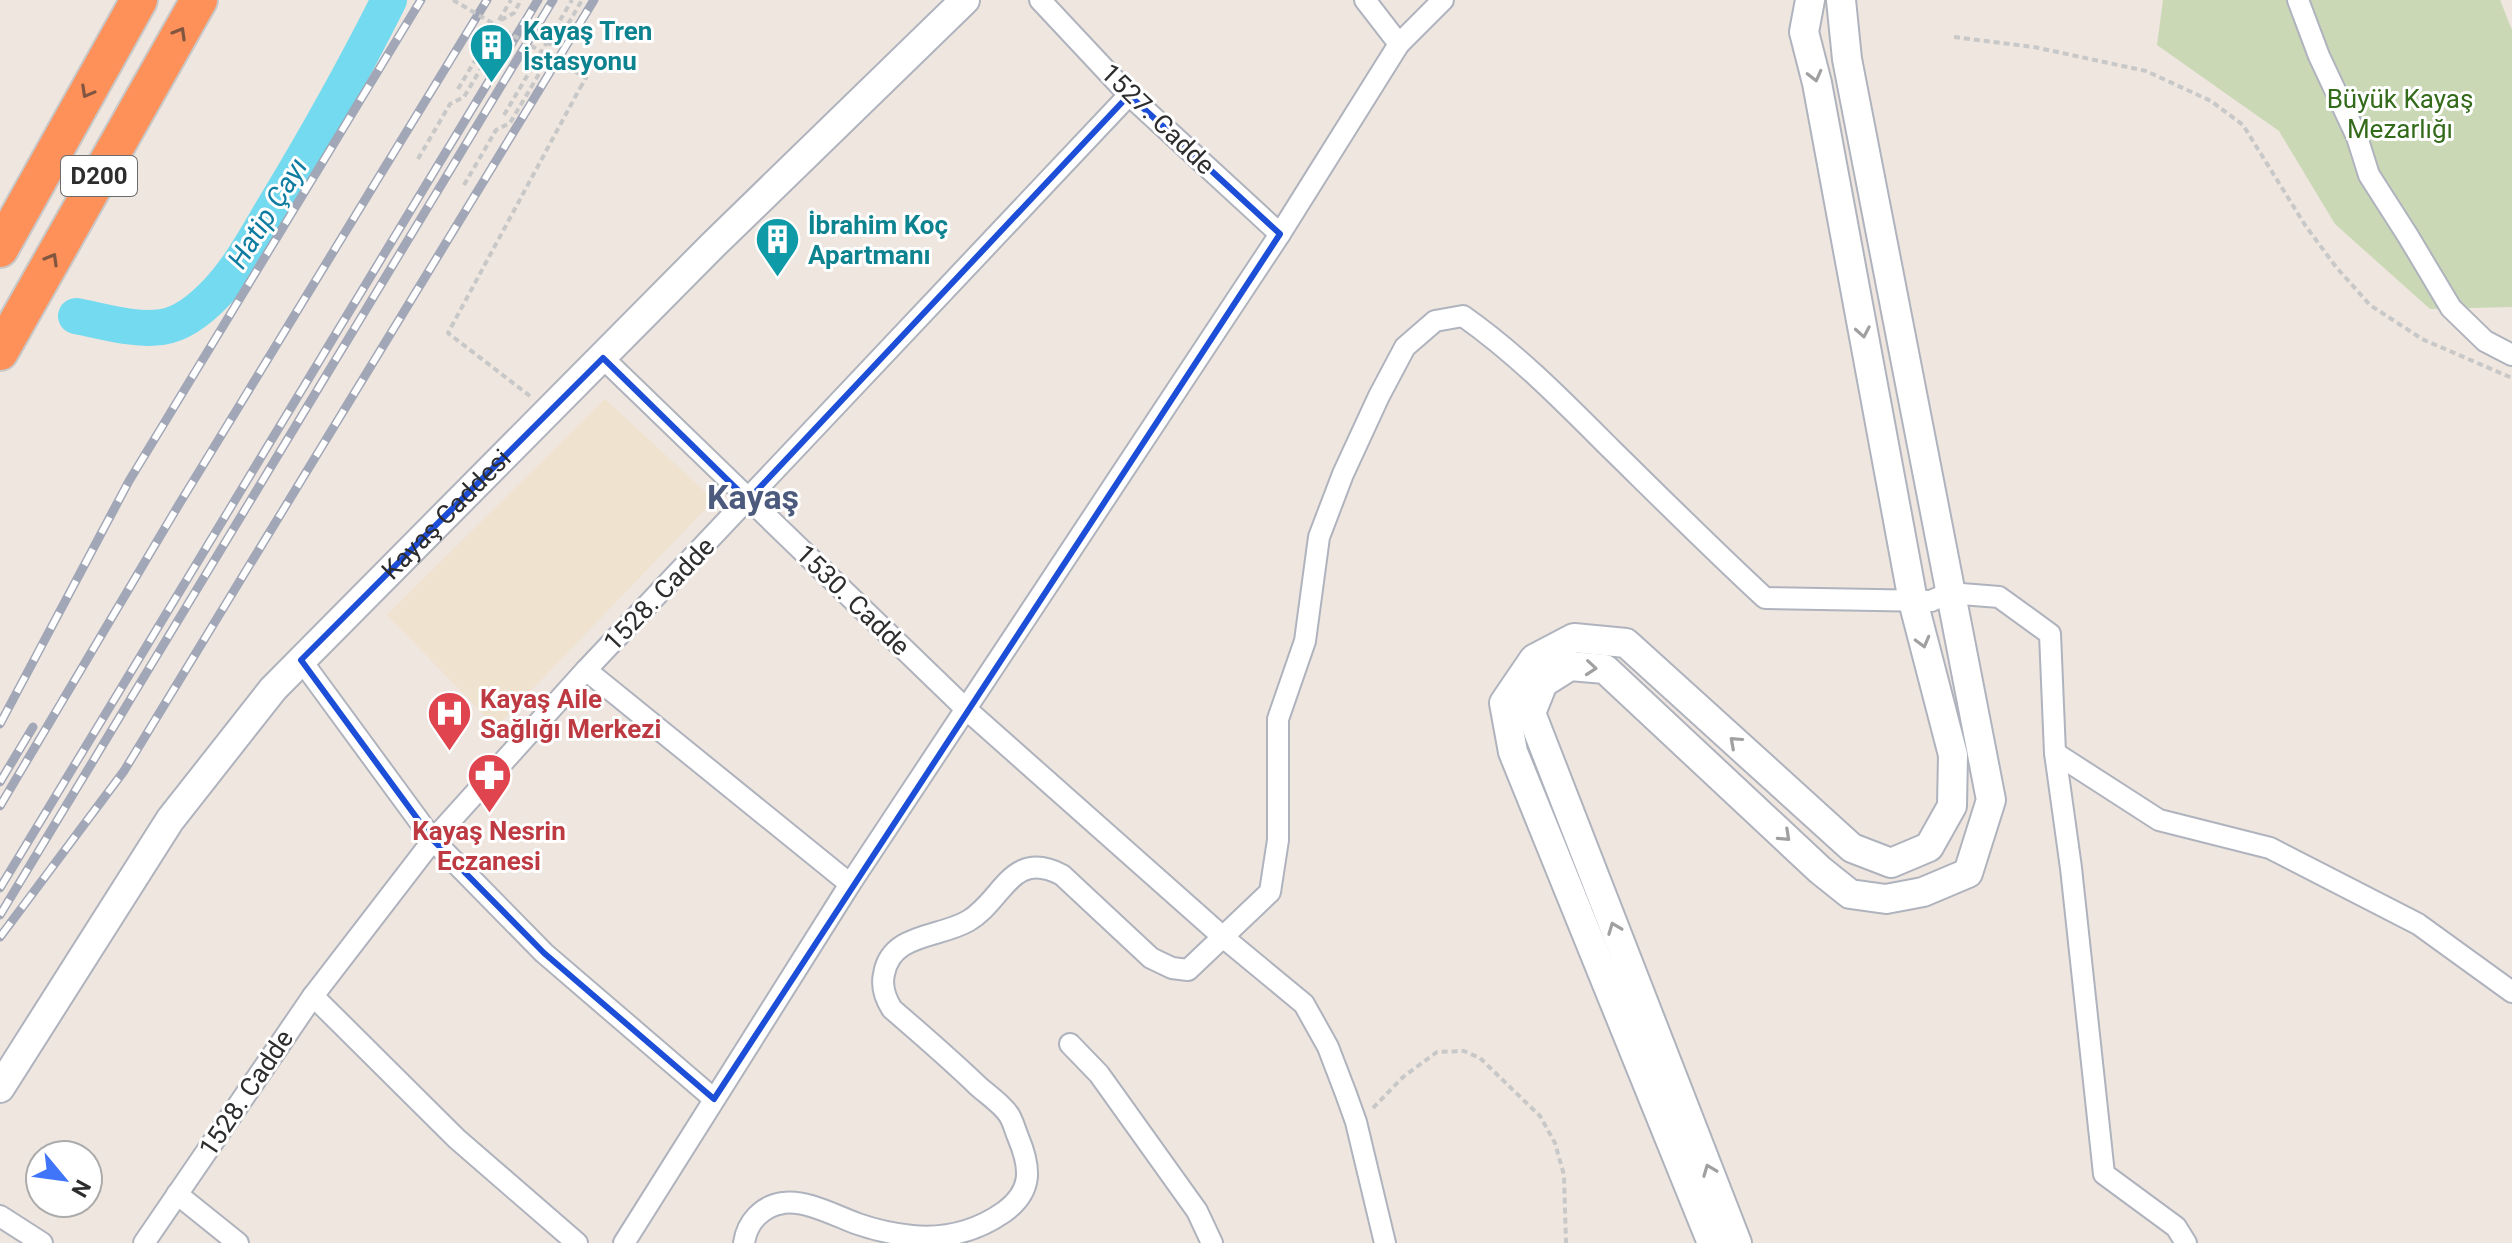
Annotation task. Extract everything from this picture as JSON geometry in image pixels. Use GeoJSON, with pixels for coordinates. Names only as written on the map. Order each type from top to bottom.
{"type":"FeatureCollection","features":[{"type":"Feature","properties":{"kind":"highway","name":"D200"},"geometry":{"type":"LineString","coordinates":[[3,238],[139,0]]}},
{"type":"Feature","properties":{"kind":"highway","name":"D200"},"geometry":{"type":"LineString","coordinates":[[0,352],[199,0]]}},
{"type":"Feature","properties":{"kind":"highway"},"geometry":{"type":"LineString","coordinates":[[0,382],[20,315]]}},
{"type":"Feature","properties":{"kind":"street","name":"Kayaş Caddesi"},"geometry":{"type":"LineString","coordinates":[[0,1088],[170,820],[273,689],[713,245],[965,0]]}},
{"type":"Feature","properties":{"kind":"street","name":"1527. Cadde"},"geometry":{"type":"LineString","coordinates":[[1040,0],[1129,95],[1280,234]]}},
{"type":"Feature","properties":{"kind":"street"},"geometry":{"type":"LineString","coordinates":[[1365,0],[1399,44]]}},
{"type":"Feature","properties":{"kind":"street"},"geometry":{"type":"LineString","coordinates":[[624,1243],[850,884],[1280,234],[1399,44],[1443,0]]}},
{"type":"Feature","properties":{"kind":"street"},"geometry":{"type":"LineString","coordinates":[[1712,1243],[1513,752],[1504,703],[1534,659],[1574,638],[1626,643],[1852,848],[1891,863],[1929,847],[1952,806],[1953,755],[1913,601],[1817,83],[1804,32],[1810,0]]}},
{"type":"Feature","properties":{"kind":"street"},"geometry":{"type":"LineString","coordinates":[[1737,1243],[1531,713],[1543,683],[1570,666],[1605,669],[1820,870],[1850,894],[1886,899],[1923,892],[1968,873],[1991,800],[1847,59],[1841,0]]}},
{"type":"Feature","properties":{"kind":"street"},"geometry":{"type":"LineString","coordinates":[[2298,0],[2319,56],[2357,137],[2369,175],[2451,308],[2485,341],[2512,355]]}},
{"type":"Feature","properties":{"kind":"street","name":"1528. Cadde"},"geometry":{"type":"LineString","coordinates":[[144,1243],[313,996],[433,840],[586,670],[1129,95]]}},
{"type":"Feature","properties":{"kind":"street"},"geometry":{"type":"LineString","coordinates":[[744,1243],[755,1217],[781,1203],[799,1203],[878,1230],[932,1237],[978,1227],[1008,1209],[1022,1193],[1028,1175],[1027,1158],[1009,1115],[892,1009],[887,1001],[883,976],[888,959],[900,946],[962,925],[986,908],[1011,876],[1035,867],[1062,875],[1151,958],[1161,964],[1188,970],[1270,892],[1278,840],[1278,719],[1305,641],[1319,537],[1343,474],[1405,347],[1435,321],[1463,316],[1495,338],[1553,391],[1765,598],[1931,601],[1949,593],[1999,597],[2050,634],[2055,753],[2073,882],[2104,1174],[2176,1227],[2186,1243]]}},
{"type":"Feature","properties":{"kind":"street","name":"1530. Cadde"},"geometry":{"type":"LineString","coordinates":[[603,358],[966,709],[1223,937],[1304,1004],[1328,1047],[1356,1122],[1385,1243]]}},
{"type":"Feature","properties":{"kind":"street"},"geometry":{"type":"LineString","coordinates":[[301,660],[433,840],[544,953],[714,1099]]}},
{"type":"Feature","properties":{"kind":"street"},"geometry":{"type":"LineString","coordinates":[[586,670],[850,884]]}},
{"type":"Feature","properties":{"kind":"street"},"geometry":{"type":"LineString","coordinates":[[2055,753],[2159,820],[2270,848],[2418,924],[2512,992]]}},
{"type":"Feature","properties":{"kind":"street"},"geometry":{"type":"LineString","coordinates":[[313,996],[457,1139],[577,1243]]}},
{"type":"Feature","properties":{"kind":"street"},"geometry":{"type":"LineString","coordinates":[[1070,1044],[1099,1074],[1197,1211],[1212,1243]]}},
{"type":"Feature","properties":{"kind":"street"},"geometry":{"type":"LineString","coordinates":[[177,1194],[238,1243]]}},
{"type":"Feature","properties":{"kind":"street"},"geometry":{"type":"LineString","coordinates":[[0,1216],[42,1243]]}},
{"type":"Feature","properties":{"kind":"path"},"geometry":{"type":"LineString","coordinates":[[453,0],[586,78],[448,333],[549,410]]}},
{"type":"Feature","properties":{"kind":"path"},"geometry":{"type":"LineString","coordinates":[[458,89],[511,0]]}},
{"type":"Feature","properties":{"kind":"path"},"geometry":{"type":"LineString","coordinates":[[418,159],[450,104],[464,97],[493,48],[496,25],[514,13],[521,0]]}},
{"type":"Feature","properties":{"kind":"path"},"geometry":{"type":"LineString","coordinates":[[504,115],[572,0]]}},
{"type":"Feature","properties":{"kind":"path"},"geometry":{"type":"LineString","coordinates":[[464,185],[496,130],[510,123],[539,74],[542,51],[560,38],[582,0]]}},
{"type":"Feature","properties":{"kind":"path"},"geometry":{"type":"LineString","coordinates":[[1954,37],[2034,47],[2146,71],[2211,101],[2243,125],[2305,225],[2336,267],[2370,305],[2422,339],[2512,378]]}},
{"type":"Feature","properties":{"kind":"path"},"geometry":{"type":"LineString","coordinates":[[1356,1122],[1429,1057],[1446,1050],[1472,1054],[1540,1116],[1548,1129],[1560,1156],[1564,1175],[1566,1243]]}},
{"type":"Feature","properties":{"kind":"highlighted area"},"geometry":{"type":"Polygon","coordinates":[[[1129,95],[1280,234],[714,1099],[544,953],[433,840],[301,660],[603,358],[748,500],[1129,95]]]}},
{"type":"Feature","properties":{"kind":"shaded area"},"geometry":{"type":"Polygon","coordinates":[[[605,399],[714,500],[496,727],[387,615],[605,399]]]}},
{"type":"Feature","properties":{"kind":"green space","name":"Büyük Kayaş Mezarlığı"},"geometry":{"type":"Polygon","coordinates":[[[2163,0],[2500,0],[2512,30],[2512,307],[2430,309],[2335,224],[2279,131],[2157,45],[2163,0]]]}},
{"type":"Feature","properties":{"kind":"waterway","name":"Hatip Çayı"},"geometry":{"type":"LineString","coordinates":[[76,316],[130,327],[162,327],[185,318],[212,297],[227,281],[258,235],[336,101],[389,0]]}},
{"type":"Feature","properties":{"kind":"railway"},"geometry":{"type":"LineString","coordinates":[[0,724],[129,481],[421,0]]}},
{"type":"Feature","properties":{"kind":"railway"},"geometry":{"type":"LineString","coordinates":[[0,806],[178,506],[487,0]]}},
{"type":"Feature","properties":{"kind":"railway"},"geometry":{"type":"LineString","coordinates":[[0,888],[538,0]]}},
{"type":"Feature","properties":{"kind":"railway"},"geometry":{"type":"LineString","coordinates":[[0,915],[553,0]]}},
{"type":"Feature","properties":{"kind":"railway"},"geometry":{"type":"LineString","coordinates":[[0,937],[124,771],[594,0]]}},
{"type":"Feature","properties":{"kind":"railway"},"geometry":{"type":"LineString","coordinates":[[0,782],[33,727]]}},
{"type":"Feature","properties":{"kind":"place","name":"Kayaş Tren İstasyonu"},"geometry":{"type":"Point","coordinates":[492,85]}},
{"type":"Feature","properties":{"kind":"place","name":"İbrahim Koç Apartmanı"},"geometry":{"type":"Point","coordinates":[777,279]}},
{"type":"Feature","properties":{"kind":"place","name":"Kayaş Aile Sağlığı Merkezi"},"geometry":{"type":"Point","coordinates":[449,753]}},
{"type":"Feature","properties":{"kind":"place","name":"Kayaş Nesrin Eczanesi"},"geometry":{"type":"Point","coordinates":[489,815]}},
{"type":"Feature","properties":{"kind":"district","name":"Kayaş"},"geometry":{"type":"Point","coordinates":[753,497]}}]}
